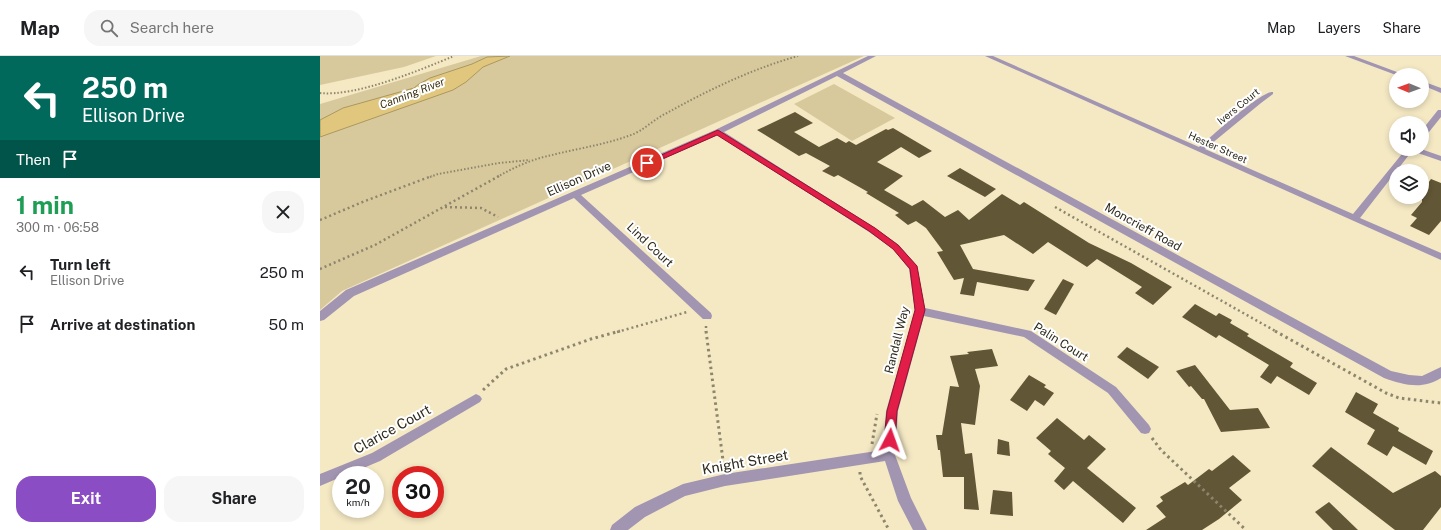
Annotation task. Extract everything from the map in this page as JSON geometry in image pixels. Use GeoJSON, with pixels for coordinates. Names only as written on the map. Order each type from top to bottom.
{"type":"FeatureCollection","features":[{"type":"Feature","properties":{"kind":"street","name":"Ellison Drive"},"geometry":{"type":"LineString","coordinates":[[320,317],[350,293],[718,132],[873,56]]}},
{"type":"Feature","properties":{"kind":"street","name":"Hester Street"},"geometry":{"type":"LineString","coordinates":[[988,56],[1441,257]]}},
{"type":"Feature","properties":{"kind":"street"},"geometry":{"type":"LineString","coordinates":[[1348,56],[1389,70]]}},
{"type":"Feature","properties":{"kind":"street","name":"Moncrieff Road"},"geometry":{"type":"LineString","coordinates":[[837,73],[1388,374],[1414,382],[1435,377],[1441,372]]}},
{"type":"Feature","properties":{"kind":"street"},"geometry":{"type":"LineString","coordinates":[[1429,86],[1441,91]]}},
{"type":"Feature","properties":{"kind":"street","name":"Ivers Court"},"geometry":{"type":"LineString","coordinates":[[1200,150],[1258,101],[1271,93]]}},
{"type":"Feature","properties":{"kind":"street"},"geometry":{"type":"LineString","coordinates":[[1429,127],[1441,112]]}},
{"type":"Feature","properties":{"kind":"street","name":"Randall Way"},"geometry":{"type":"LineString","coordinates":[[718,132],[872,230],[896,247],[914,268],[920,310],[892,411],[889,455],[905,501],[920,530]]}},
{"type":"Feature","properties":{"kind":"street"},"geometry":{"type":"LineString","coordinates":[[1429,155],[1441,159]]}},
{"type":"Feature","properties":{"kind":"street"},"geometry":{"type":"LineString","coordinates":[[1354,219],[1404,156]]}},
{"type":"Feature","properties":{"kind":"street","name":"Lind Court"},"geometry":{"type":"LineString","coordinates":[[575,194],[708,316]]}},
{"type":"Feature","properties":{"kind":"street","name":"Palin Court"},"geometry":{"type":"LineString","coordinates":[[920,310],[1027,334],[1112,390],[1145,428]]}},
{"type":"Feature","properties":{"kind":"street","name":"Clarice Court"},"geometry":{"type":"LineString","coordinates":[[320,480],[376,457],[476,399]]}},
{"type":"Feature","properties":{"kind":"street","name":"Knight Street"},"geometry":{"type":"LineString","coordinates":[[616,530],[640,512],[683,490],[725,480],[825,466],[858,459],[889,455]]}},
{"type":"Feature","properties":{"kind":"path"},"geometry":{"type":"LineString","coordinates":[[320,93],[328,94],[369,86],[411,74],[454,56]]}},
{"type":"Feature","properties":{"kind":"path"},"geometry":{"type":"LineString","coordinates":[[320,269],[375,245],[517,166],[546,156],[605,143],[632,135],[666,113],[742,76],[764,66],[798,56]]}},
{"type":"Feature","properties":{"kind":"path"},"geometry":{"type":"LineString","coordinates":[[320,220],[438,174],[499,163],[534,160]]}},
{"type":"Feature","properties":{"kind":"path"},"geometry":{"type":"LineString","coordinates":[[444,207],[481,208],[510,223]]}},
{"type":"Feature","properties":{"kind":"path"},"geometry":{"type":"LineString","coordinates":[[1055,207],[1386,393],[1399,398],[1441,403]]}},
{"type":"Feature","properties":{"kind":"path"},"geometry":{"type":"LineString","coordinates":[[902,326],[906,303]]}},
{"type":"Feature","properties":{"kind":"path"},"geometry":{"type":"LineString","coordinates":[[476,399],[494,379],[506,369],[591,339],[684,314],[698,307]]}},
{"type":"Feature","properties":{"kind":"path"},"geometry":{"type":"LineString","coordinates":[[708,316],[706,333],[725,480]]}},
{"type":"Feature","properties":{"kind":"path"},"geometry":{"type":"LineString","coordinates":[[878,412],[874,426],[872,445],[858,456],[858,459],[860,476],[888,530]]}},
{"type":"Feature","properties":{"kind":"path"},"geometry":{"type":"LineString","coordinates":[[1145,428],[1161,450],[1246,530]]}},
{"type":"Feature","properties":{"kind":"shaded area"},"geometry":{"type":"Polygon","coordinates":[[[320,56],[436,56],[404,67],[320,85],[320,56]]]}},
{"type":"Feature","properties":{"kind":"shaded area"},"geometry":{"type":"Polygon","coordinates":[[[481,56],[864,56],[342,291],[320,310],[320,104],[481,56]]]}},
{"type":"Feature","properties":{"kind":"shaded area"},"geometry":{"type":"Polygon","coordinates":[[[834,84],[895,118],[852,141],[794,104],[834,84]]]}},
{"type":"Feature","properties":{"kind":"water","name":"Canning River"},"geometry":{"type":"Polygon","coordinates":[[[510,56],[483,67],[466,82],[453,90],[320,137],[320,120],[343,108],[414,88],[430,78],[472,64],[487,57],[510,56]]]}},
{"type":"Feature","properties":{"kind":"building"},"geometry":{"type":"Polygon","coordinates":[[[795,112],[813,123],[794,132],[819,147],[837,138],[846,143],[849,141],[856,145],[886,129],[888,130],[893,128],[932,151],[919,158],[901,147],[877,162],[903,176],[884,190],[912,206],[923,200],[945,217],[958,210],[969,220],[1002,194],[1020,205],[1024,202],[1089,243],[1131,263],[1172,287],[1153,305],[1135,293],[1142,287],[1097,259],[1087,267],[1048,242],[1033,254],[1004,235],[960,245],[973,269],[1035,280],[1028,291],[977,282],[974,296],[960,294],[964,278],[954,280],[937,252],[943,251],[926,228],[916,221],[908,225],[895,215],[899,213],[866,193],[868,192],[838,175],[834,177],[822,171],[830,166],[806,153],[799,156],[757,130],[795,112]]]}},
{"type":"Feature","properties":{"kind":"building"},"geometry":{"type":"Polygon","coordinates":[[[960,168],[996,189],[985,197],[947,176],[960,168]]]}},
{"type":"Feature","properties":{"kind":"building"},"geometry":{"type":"Polygon","coordinates":[[[1431,179],[1441,183],[1441,221],[1429,235],[1410,226],[1417,218],[1411,215],[1420,204],[1429,204],[1429,182],[1431,179]]]}},
{"type":"Feature","properties":{"kind":"building"},"geometry":{"type":"Polygon","coordinates":[[[1063,279],[1074,284],[1056,315],[1044,309],[1063,279]]]}},
{"type":"Feature","properties":{"kind":"building"},"geometry":{"type":"Polygon","coordinates":[[[1195,304],[1216,316],[1219,313],[1232,320],[1230,323],[1249,334],[1247,336],[1293,363],[1290,367],[1317,383],[1309,395],[1277,376],[1271,384],[1260,377],[1269,365],[1219,335],[1216,338],[1182,317],[1195,304]]]}},
{"type":"Feature","properties":{"kind":"building"},"geometry":{"type":"Polygon","coordinates":[[[1127,347],[1159,367],[1148,379],[1117,357],[1127,347]]]}},
{"type":"Feature","properties":{"kind":"building"},"geometry":{"type":"Polygon","coordinates":[[[992,349],[998,366],[975,369],[980,386],[975,425],[961,423],[965,454],[972,453],[979,510],[964,509],[964,477],[943,477],[940,450],[938,450],[936,435],[942,435],[950,386],[959,387],[950,356],[992,349]]]}},
{"type":"Feature","properties":{"kind":"building"},"geometry":{"type":"Polygon","coordinates":[[[1195,365],[1230,410],[1258,408],[1270,428],[1221,432],[1204,399],[1202,399],[1191,386],[1189,387],[1176,371],[1195,365]]]}},
{"type":"Feature","properties":{"kind":"building"},"geometry":{"type":"Polygon","coordinates":[[[1029,375],[1046,385],[1044,387],[1054,393],[1044,406],[1035,400],[1027,411],[1010,400],[1029,375]]]}},
{"type":"Feature","properties":{"kind":"building"},"geometry":{"type":"Polygon","coordinates":[[[1356,392],[1378,404],[1373,413],[1399,428],[1398,431],[1433,451],[1426,465],[1393,446],[1387,456],[1367,444],[1375,430],[1345,412],[1356,392]]]}},
{"type":"Feature","properties":{"kind":"building"},"geometry":{"type":"Polygon","coordinates":[[[1057,418],[1084,440],[1089,435],[1106,449],[1087,468],[1136,508],[1123,523],[1073,481],[1064,490],[1054,481],[1065,468],[1048,454],[1051,451],[1036,438],[1057,418]]]}},
{"type":"Feature","properties":{"kind":"building"},"geometry":{"type":"Polygon","coordinates":[[[998,439],[1009,442],[1010,456],[997,454],[998,439]]]}},
{"type":"Feature","properties":{"kind":"building"},"geometry":{"type":"Polygon","coordinates":[[[1331,447],[1393,493],[1435,471],[1441,476],[1441,507],[1423,530],[1395,530],[1312,466],[1331,447]]]}},
{"type":"Feature","properties":{"kind":"building"},"geometry":{"type":"Polygon","coordinates":[[[1233,455],[1251,471],[1229,488],[1242,500],[1219,519],[1202,530],[1146,530],[1166,517],[1156,506],[1163,501],[1160,497],[1185,482],[1188,485],[1209,469],[1212,471],[1233,455]]]}},
{"type":"Feature","properties":{"kind":"building"},"geometry":{"type":"Polygon","coordinates":[[[993,490],[1012,492],[1013,516],[990,514],[993,490]]]}},
{"type":"Feature","properties":{"kind":"building"},"geometry":{"type":"Polygon","coordinates":[[[1329,502],[1358,530],[1333,530],[1315,512],[1329,502]]]}},
{"type":"Feature","properties":{"kind":"route"},"geometry":{"type":"LineString","coordinates":[[647,163],[718,132],[872,230],[896,247],[914,268],[920,310],[892,411],[890,440]]}}]}
